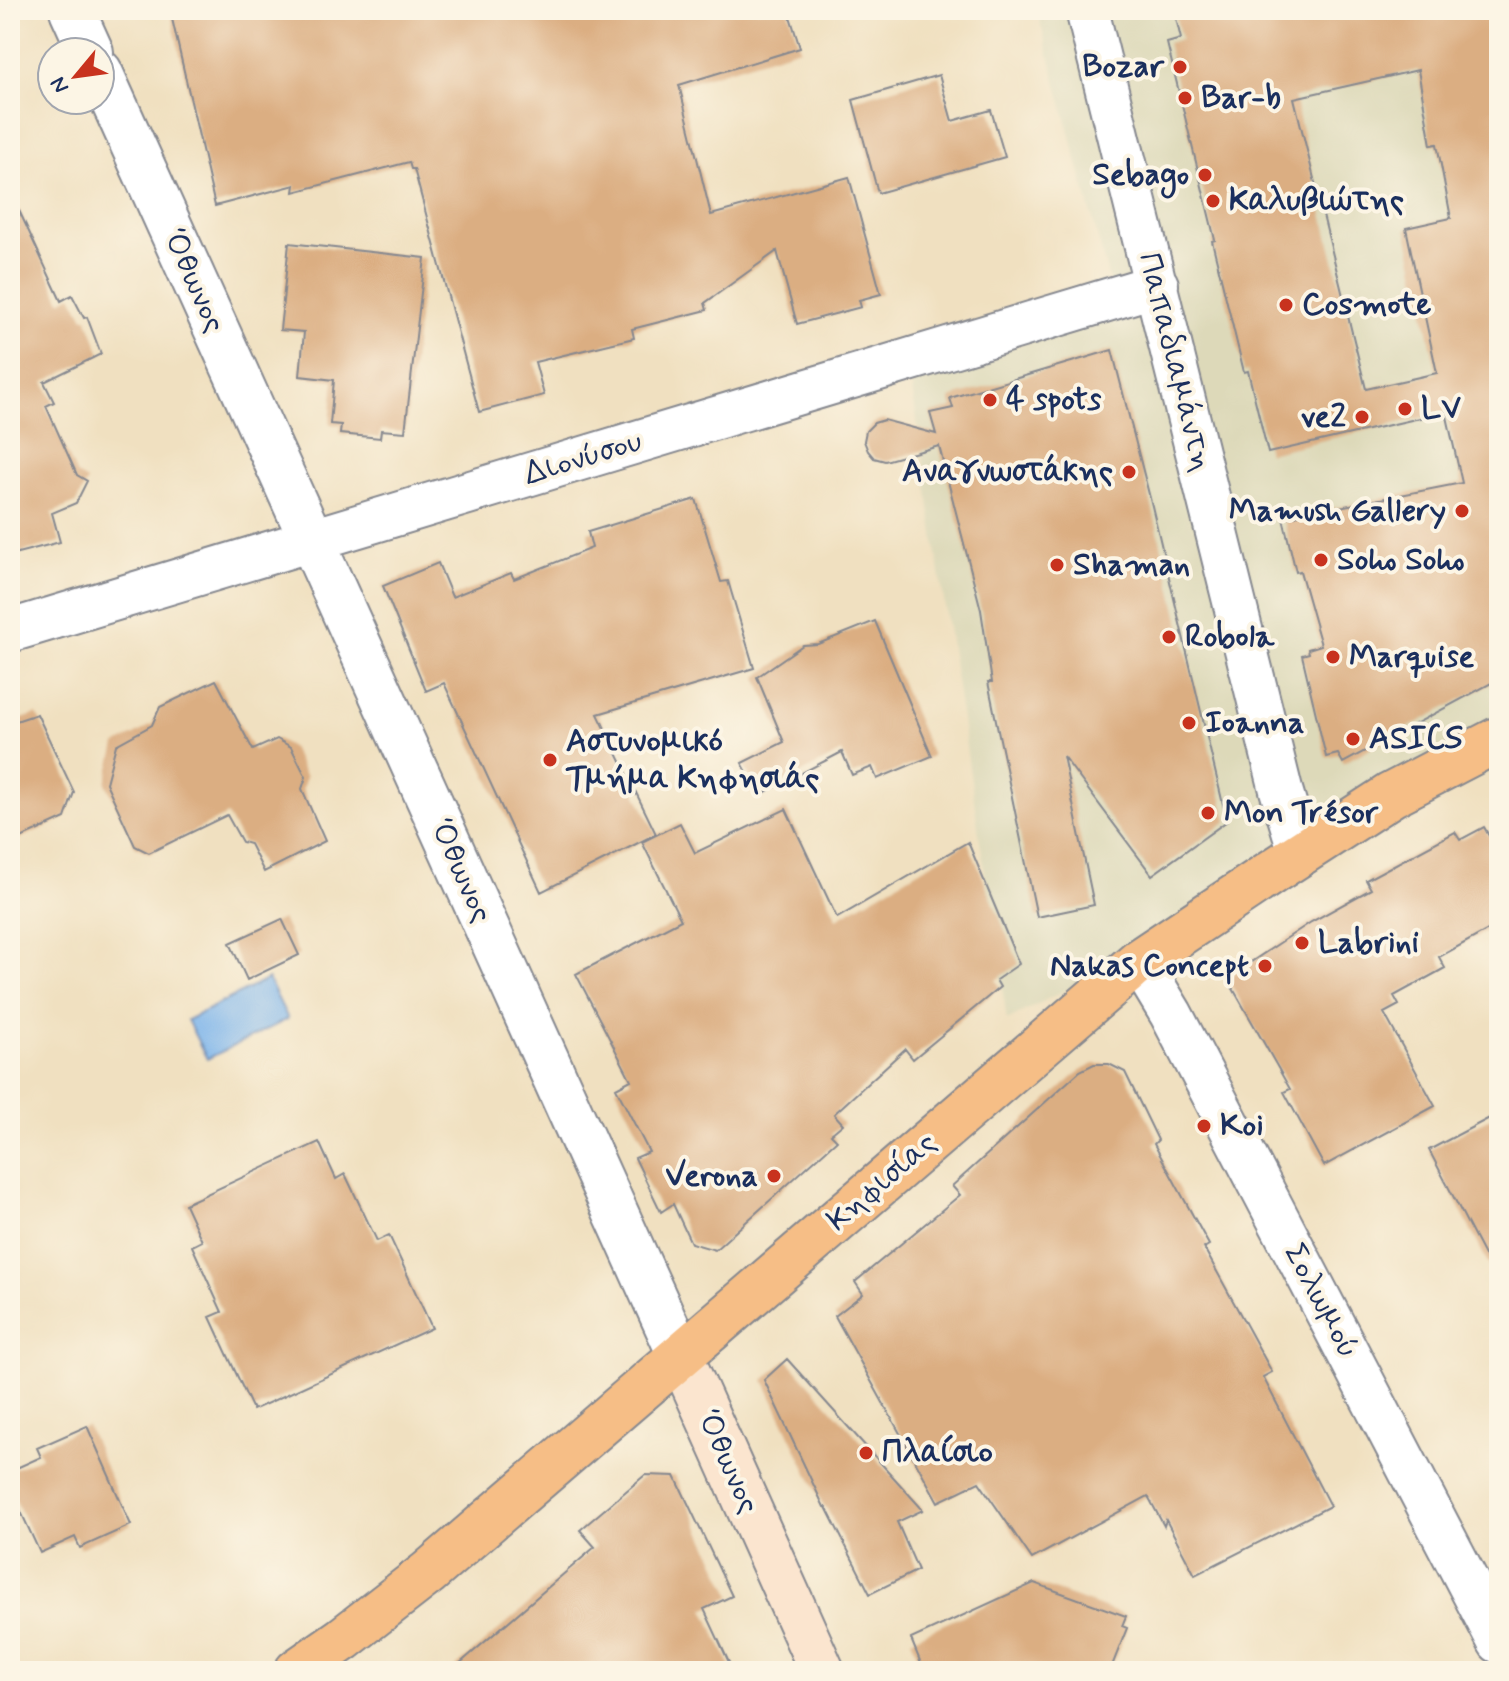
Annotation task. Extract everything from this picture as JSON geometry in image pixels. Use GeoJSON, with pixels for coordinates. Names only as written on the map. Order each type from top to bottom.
{"type":"FeatureCollection","features":[{"type":"Feature","properties":{"kind":"main road","name":"Κηφισίας"},"geometry":{"type":"LineString","coordinates":[[297,1671],[428,1573],[1139,961],[1391,795],[1499,739]]}},
{"type":"Feature","properties":{"kind":"main road","name":"Όθωνος"},"geometry":{"type":"LineString","coordinates":[[681,1357],[822,1671]]}},
{"type":"Feature","properties":{"kind":"street"},"geometry":{"type":"LineString","coordinates":[[72,10],[84,36]]}},
{"type":"Feature","properties":{"kind":"street","name":"Παπαδιαμάντη"},"geometry":{"type":"LineString","coordinates":[[1087,10],[1281,790],[1300,853]]}},
{"type":"Feature","properties":{"kind":"street","name":"Όθωνος"},"geometry":{"type":"LineString","coordinates":[[116,107],[681,1357]]}},
{"type":"Feature","properties":{"kind":"street","name":"Διονύσου"},"geometry":{"type":"LineString","coordinates":[[10,631],[1157,285]]}},
{"type":"Feature","properties":{"kind":"street","name":"Σολωμού"},"geometry":{"type":"LineString","coordinates":[[1139,961],[1185,1041],[1499,1642]]}},
{"type":"Feature","properties":{"kind":"shaded area"},"geometry":{"type":"Polygon","coordinates":[[[1037,10],[1499,10],[1499,766],[1007,1020],[911,381],[1118,313],[1037,10]]]}},
{"type":"Feature","properties":{"kind":"water"},"geometry":{"type":"Polygon","coordinates":[[[268,979],[288,1019],[207,1059],[187,1020],[268,979]]]}},
{"type":"Feature","properties":{"kind":"building"},"geometry":{"type":"Polygon","coordinates":[[[170,10],[788,10],[800,48],[679,85],[711,215],[849,177],[881,294],[859,300],[861,307],[797,324],[777,251],[705,303],[707,310],[632,329],[634,338],[535,362],[544,395],[479,412],[414,169],[411,169],[409,162],[294,192],[295,185],[215,206],[170,10]]]}},
{"type":"Feature","properties":{"kind":"building"},"geometry":{"type":"Polygon","coordinates":[[[1174,10],[1499,10],[1499,679],[1343,763],[1338,754],[1326,757],[1302,655],[1309,653],[1308,649],[1321,645],[1300,571],[1296,572],[1283,518],[1462,483],[1446,412],[1268,453],[1248,371],[1244,372],[1167,43],[1181,39],[1174,10]],[[1418,70],[1294,98],[1366,389],[1437,373],[1406,228],[1451,218],[1437,144],[1431,145],[1418,70]]]}},
{"type":"Feature","properties":{"kind":"building"},"geometry":{"type":"Polygon","coordinates":[[[939,75],[952,121],[991,110],[1005,157],[878,193],[853,100],[939,75]]]}},
{"type":"Feature","properties":{"kind":"building"},"geometry":{"type":"Polygon","coordinates":[[[10,191],[61,301],[72,295],[84,318],[87,317],[101,354],[44,382],[54,402],[46,406],[77,475],[87,481],[76,503],[52,513],[60,542],[10,555],[10,191]]]}},
{"type":"Feature","properties":{"kind":"building"},"geometry":{"type":"Polygon","coordinates":[[[289,243],[425,258],[405,432],[381,430],[380,438],[340,434],[341,425],[330,424],[334,380],[300,376],[304,332],[280,330],[289,243]]]}},
{"type":"Feature","properties":{"kind":"building"},"geometry":{"type":"Polygon","coordinates":[[[1112,350],[1227,821],[1152,875],[1063,756],[1094,905],[1037,917],[988,682],[992,682],[981,610],[939,446],[885,461],[874,458],[864,441],[866,431],[874,423],[884,420],[936,434],[930,413],[953,408],[950,398],[1112,350]]]}},
{"type":"Feature","properties":{"kind":"building"},"geometry":{"type":"Polygon","coordinates":[[[696,499],[721,582],[728,581],[754,668],[598,714],[656,834],[541,892],[444,683],[426,691],[383,586],[438,563],[452,597],[511,573],[514,579],[592,548],[588,532],[696,499]]]}},
{"type":"Feature","properties":{"kind":"building"},"geometry":{"type":"Polygon","coordinates":[[[875,621],[932,756],[877,779],[872,767],[852,775],[842,752],[760,795],[742,763],[784,742],[757,677],[803,645],[818,644],[875,621]]]}},
{"type":"Feature","properties":{"kind":"building"},"geometry":{"type":"Polygon","coordinates":[[[216,680],[253,750],[277,739],[291,747],[306,777],[302,789],[325,841],[264,872],[250,844],[242,842],[227,815],[149,853],[135,846],[106,783],[116,745],[152,725],[160,707],[216,680]]]}},
{"type":"Feature","properties":{"kind":"building"},"geometry":{"type":"Polygon","coordinates":[[[37,714],[74,792],[65,818],[10,843],[10,723],[37,714]]]}},
{"type":"Feature","properties":{"kind":"building"},"geometry":{"type":"Polygon","coordinates":[[[786,809],[837,918],[968,842],[1019,964],[996,980],[1000,987],[913,1059],[905,1049],[834,1114],[843,1124],[831,1134],[837,1140],[715,1250],[691,1243],[673,1204],[661,1212],[635,1158],[649,1152],[616,1088],[631,1080],[576,974],[681,920],[642,842],[680,823],[695,853],[786,809]]]}},
{"type":"Feature","properties":{"kind":"building"},"geometry":{"type":"Polygon","coordinates":[[[1484,827],[1499,854],[1499,924],[1439,957],[1445,968],[1394,996],[1399,1005],[1384,1013],[1435,1106],[1324,1166],[1284,1092],[1290,1089],[1227,978],[1311,922],[1371,889],[1366,880],[1455,832],[1460,840],[1484,827]]]}},
{"type":"Feature","properties":{"kind":"building"},"geometry":{"type":"Polygon","coordinates":[[[282,919],[299,955],[247,980],[230,943],[282,919]]]}},
{"type":"Feature","properties":{"kind":"building"},"geometry":{"type":"Polygon","coordinates":[[[1094,1064],[1109,1064],[1125,1072],[1158,1140],[1154,1144],[1209,1245],[1204,1248],[1272,1372],[1263,1377],[1330,1506],[1195,1575],[1166,1520],[1164,1526],[1148,1496],[1032,1559],[979,1482],[938,1502],[835,1316],[863,1294],[855,1282],[960,1195],[952,1186],[1080,1071],[1094,1064]]]}},
{"type":"Feature","properties":{"kind":"building"},"geometry":{"type":"Polygon","coordinates":[[[1499,1113],[1499,1284],[1429,1150],[1499,1113]]]}},
{"type":"Feature","properties":{"kind":"building"},"geometry":{"type":"Polygon","coordinates":[[[319,1142],[336,1179],[345,1174],[377,1241],[389,1235],[432,1328],[253,1410],[210,1317],[222,1312],[192,1246],[202,1241],[185,1204],[319,1142]]]}},
{"type":"Feature","properties":{"kind":"building"},"geometry":{"type":"Polygon","coordinates":[[[787,1359],[923,1510],[897,1522],[918,1570],[870,1594],[824,1507],[764,1380],[787,1359]]]}},
{"type":"Feature","properties":{"kind":"building"},"geometry":{"type":"Polygon","coordinates":[[[87,1426],[131,1525],[80,1548],[75,1537],[40,1553],[10,1488],[10,1471],[41,1457],[37,1448],[87,1426]]]}},
{"type":"Feature","properties":{"kind":"building"},"geometry":{"type":"Polygon","coordinates":[[[645,1475],[675,1476],[732,1596],[704,1609],[733,1671],[451,1671],[595,1547],[580,1530],[645,1475]]]}},
{"type":"Feature","properties":{"kind":"building"},"geometry":{"type":"Polygon","coordinates":[[[1034,1583],[1126,1616],[1122,1626],[1127,1628],[1110,1671],[924,1671],[911,1639],[1034,1583]]]}},
{"type":"Feature","properties":{"kind":"place","name":"Bozar"},"geometry":{"type":"Point","coordinates":[1180,67]}},
{"type":"Feature","properties":{"kind":"place","name":"Bar-b"},"geometry":{"type":"Point","coordinates":[1185,98]}},
{"type":"Feature","properties":{"kind":"place","name":"Sebago"},"geometry":{"type":"Point","coordinates":[1205,175]}},
{"type":"Feature","properties":{"kind":"place","name":"Καλυβιώτης"},"geometry":{"type":"Point","coordinates":[1213,201]}},
{"type":"Feature","properties":{"kind":"place","name":"Cosmote"},"geometry":{"type":"Point","coordinates":[1286,305]}},
{"type":"Feature","properties":{"kind":"place","name":"4 spots"},"geometry":{"type":"Point","coordinates":[990,400]}},
{"type":"Feature","properties":{"kind":"place","name":"LV"},"geometry":{"type":"Point","coordinates":[1405,409]}},
{"type":"Feature","properties":{"kind":"place","name":"ve2"},"geometry":{"type":"Point","coordinates":[1362,417]}},
{"type":"Feature","properties":{"kind":"place","name":"Αναγνωστάκης"},"geometry":{"type":"Point","coordinates":[1129,472]}},
{"type":"Feature","properties":{"kind":"place","name":"Mamush Gallery"},"geometry":{"type":"Point","coordinates":[1462,511]}},
{"type":"Feature","properties":{"kind":"place","name":"Soho Soho"},"geometry":{"type":"Point","coordinates":[1321,560]}},
{"type":"Feature","properties":{"kind":"place","name":"Shaman"},"geometry":{"type":"Point","coordinates":[1057,565]}},
{"type":"Feature","properties":{"kind":"place","name":"Robola"},"geometry":{"type":"Point","coordinates":[1169,637]}},
{"type":"Feature","properties":{"kind":"place","name":"Marquise"},"geometry":{"type":"Point","coordinates":[1333,657]}},
{"type":"Feature","properties":{"kind":"place","name":"Ioanna"},"geometry":{"type":"Point","coordinates":[1189,723]}},
{"type":"Feature","properties":{"kind":"place","name":"ASICS"},"geometry":{"type":"Point","coordinates":[1353,739]}},
{"type":"Feature","properties":{"kind":"place","name":"Αστυνομικό Τμήμα Κηφησιάς"},"geometry":{"type":"Point","coordinates":[550,760]}},
{"type":"Feature","properties":{"kind":"place","name":"Mon Trésor"},"geometry":{"type":"Point","coordinates":[1208,813]}},
{"type":"Feature","properties":{"kind":"place","name":"Labrini"},"geometry":{"type":"Point","coordinates":[1302,943]}},
{"type":"Feature","properties":{"kind":"place","name":"Nakas Concept"},"geometry":{"type":"Point","coordinates":[1265,966]}},
{"type":"Feature","properties":{"kind":"place","name":"Koi"},"geometry":{"type":"Point","coordinates":[1204,1126]}},
{"type":"Feature","properties":{"kind":"place","name":"Verona"},"geometry":{"type":"Point","coordinates":[774,1176]}},
{"type":"Feature","properties":{"kind":"place","name":"Πλαίσιο"},"geometry":{"type":"Point","coordinates":[866,1453]}}]}
